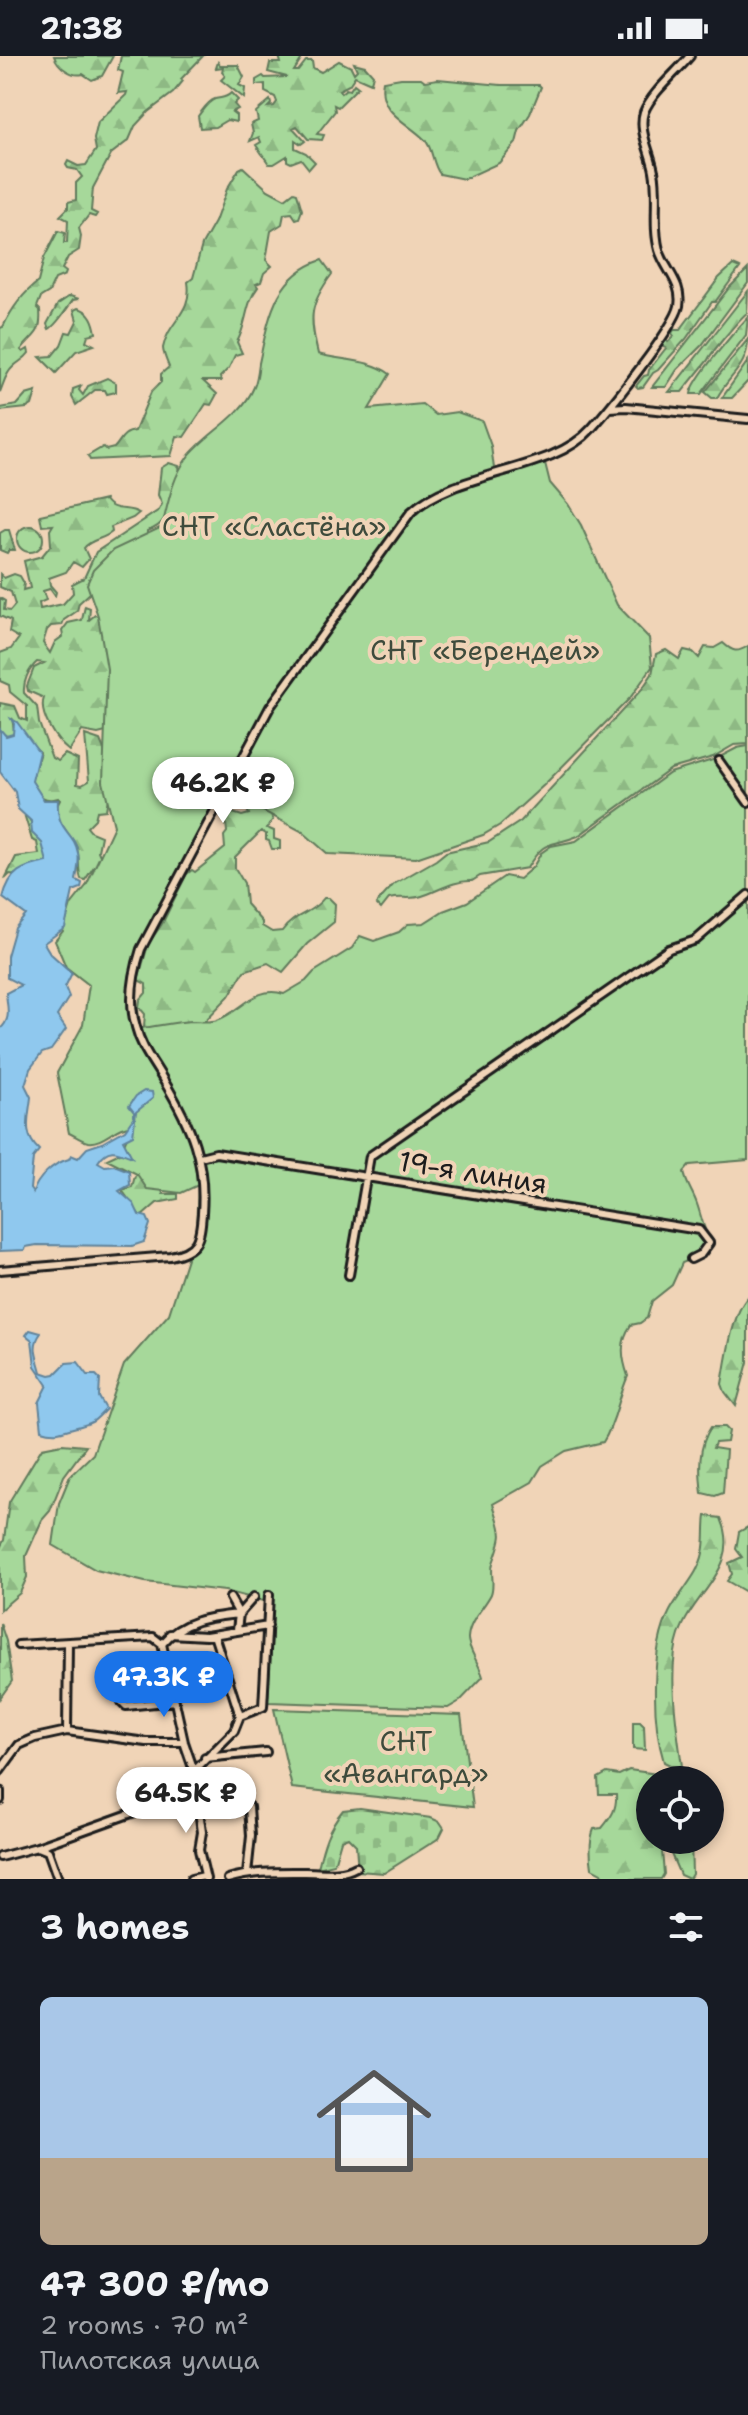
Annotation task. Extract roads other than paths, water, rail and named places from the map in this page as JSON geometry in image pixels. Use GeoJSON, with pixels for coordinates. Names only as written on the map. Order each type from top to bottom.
{"type":"FeatureCollection","features":[{"type":"Feature","properties":{"kind":"street"},"geometry":{"type":"LineString","coordinates":[[0,1270],[170,1256],[183,1254],[197,1243],[205,1185],[200,1157],[187,1122],[134,1024],[132,983],[136,962],[147,935],[254,734],[285,686],[411,512],[434,495],[568,448],[589,432],[669,327],[679,309],[680,291],[658,246],[657,186],[643,117],[655,96],[690,56]]}},
{"type":"Feature","properties":{"kind":"street"},"geometry":{"type":"LineString","coordinates":[[609,408],[748,419]]}},
{"type":"Feature","properties":{"kind":"street"},"geometry":{"type":"LineString","coordinates":[[719,761],[748,802]]}},
{"type":"Feature","properties":{"kind":"street"},"geometry":{"type":"LineString","coordinates":[[349,1275],[370,1156],[669,949],[696,940],[748,895]]}},
{"type":"Feature","properties":{"kind":"street","name":"19-я линия"},"geometry":{"type":"LineString","coordinates":[[200,1157],[216,1153],[699,1230],[709,1243],[701,1254],[691,1259]]}},
{"type":"Feature","properties":{"kind":"street"},"geometry":{"type":"LineString","coordinates":[[240,1716],[263,1707],[269,1595]]}},
{"type":"Feature","properties":{"kind":"street"},"geometry":{"type":"LineString","coordinates":[[237,1630],[239,1614],[254,1597]]}},
{"type":"Feature","properties":{"kind":"street"},"geometry":{"type":"LineString","coordinates":[[230,1598],[239,1614]]}},
{"type":"Feature","properties":{"kind":"street"},"geometry":{"type":"LineString","coordinates":[[162,1644],[185,1624],[239,1614]]}},
{"type":"Feature","properties":{"kind":"street"},"geometry":{"type":"LineString","coordinates":[[170,1634],[214,1635],[268,1626]]}},
{"type":"Feature","properties":{"kind":"street"},"geometry":{"type":"LineString","coordinates":[[194,1771],[234,1731],[240,1716],[214,1635]]}},
{"type":"Feature","properties":{"kind":"street"},"geometry":{"type":"LineString","coordinates":[[18,1645],[153,1637],[162,1644],[184,1742],[194,1771],[202,1832],[199,1850],[205,1878],[191,1879]]}},
{"type":"Feature","properties":{"kind":"street"},"geometry":{"type":"LineString","coordinates":[[67,1731],[68,1643]]}},
{"type":"Feature","properties":{"kind":"street"},"geometry":{"type":"LineString","coordinates":[[122,1694],[122,1702],[126,1706],[175,1701]]}},
{"type":"Feature","properties":{"kind":"street"},"geometry":{"type":"LineString","coordinates":[[0,1771],[19,1745],[67,1731],[146,1742],[184,1742]]}},
{"type":"Feature","properties":{"kind":"street"},"geometry":{"type":"LineString","coordinates":[[205,1758],[266,1752]]}},
{"type":"Feature","properties":{"kind":"street"},"geometry":{"type":"LineString","coordinates":[[0,1857],[37,1847],[196,1790]]}},
{"type":"Feature","properties":{"kind":"street"},"geometry":{"type":"LineString","coordinates":[[0,1791],[0,1800]]}},
{"type":"Feature","properties":{"kind":"street"},"geometry":{"type":"LineString","coordinates":[[247,1874],[251,1836],[249,1807]]}},
{"type":"Feature","properties":{"kind":"street"},"geometry":{"type":"LineString","coordinates":[[37,1847],[48,1851],[58,1879]]}},
{"type":"Feature","properties":{"kind":"street"},"geometry":{"type":"LineString","coordinates":[[228,1879],[274,1872],[327,1873],[356,1867]]}},
{"type":"Feature","properties":{"kind":"water"},"geometry":{"type":"Polygon","coordinates":[[[11,719],[17,722],[39,752],[32,781],[44,800],[58,800],[62,825],[78,853],[76,880],[82,883],[81,888],[73,891],[65,928],[44,943],[50,953],[72,973],[65,987],[69,997],[57,1016],[66,1029],[51,1050],[42,1053],[30,1069],[25,1085],[31,1097],[28,1131],[39,1150],[33,1158],[30,1189],[33,1193],[46,1172],[71,1155],[78,1158],[87,1148],[125,1130],[134,1117],[129,1106],[136,1096],[144,1091],[152,1092],[153,1098],[136,1112],[133,1135],[123,1140],[132,1157],[109,1152],[98,1162],[129,1171],[130,1185],[119,1191],[134,1204],[139,1215],[147,1217],[150,1224],[144,1242],[132,1246],[37,1245],[25,1250],[0,1251],[0,1029],[7,1017],[6,993],[21,985],[7,978],[7,956],[15,928],[26,915],[3,898],[9,881],[18,871],[47,862],[42,843],[32,833],[31,821],[18,809],[15,792],[0,772],[0,729],[6,736],[13,734],[11,719]]]}},
{"type":"Feature","properties":{"kind":"water"},"geometry":{"type":"Polygon","coordinates":[[[30,1330],[41,1333],[36,1347],[41,1372],[55,1374],[66,1363],[78,1362],[88,1375],[96,1375],[100,1379],[99,1397],[106,1409],[95,1420],[58,1432],[42,1430],[39,1403],[48,1385],[35,1366],[32,1340],[26,1335],[30,1330]]]}},
{"type":"Feature","properties":{"kind":"park label","name":"СНТ «Сластёна»"},"geometry":{"type":"Point","coordinates":[274,526]}},
{"type":"Feature","properties":{"kind":"park label","name":"СНТ «Берендей»"},"geometry":{"type":"Point","coordinates":[485,650]}},
{"type":"Feature","properties":{"kind":"park label","name":"СНТ «Авангард»"},"geometry":{"type":"Point","coordinates":[406,1757]}}]}
